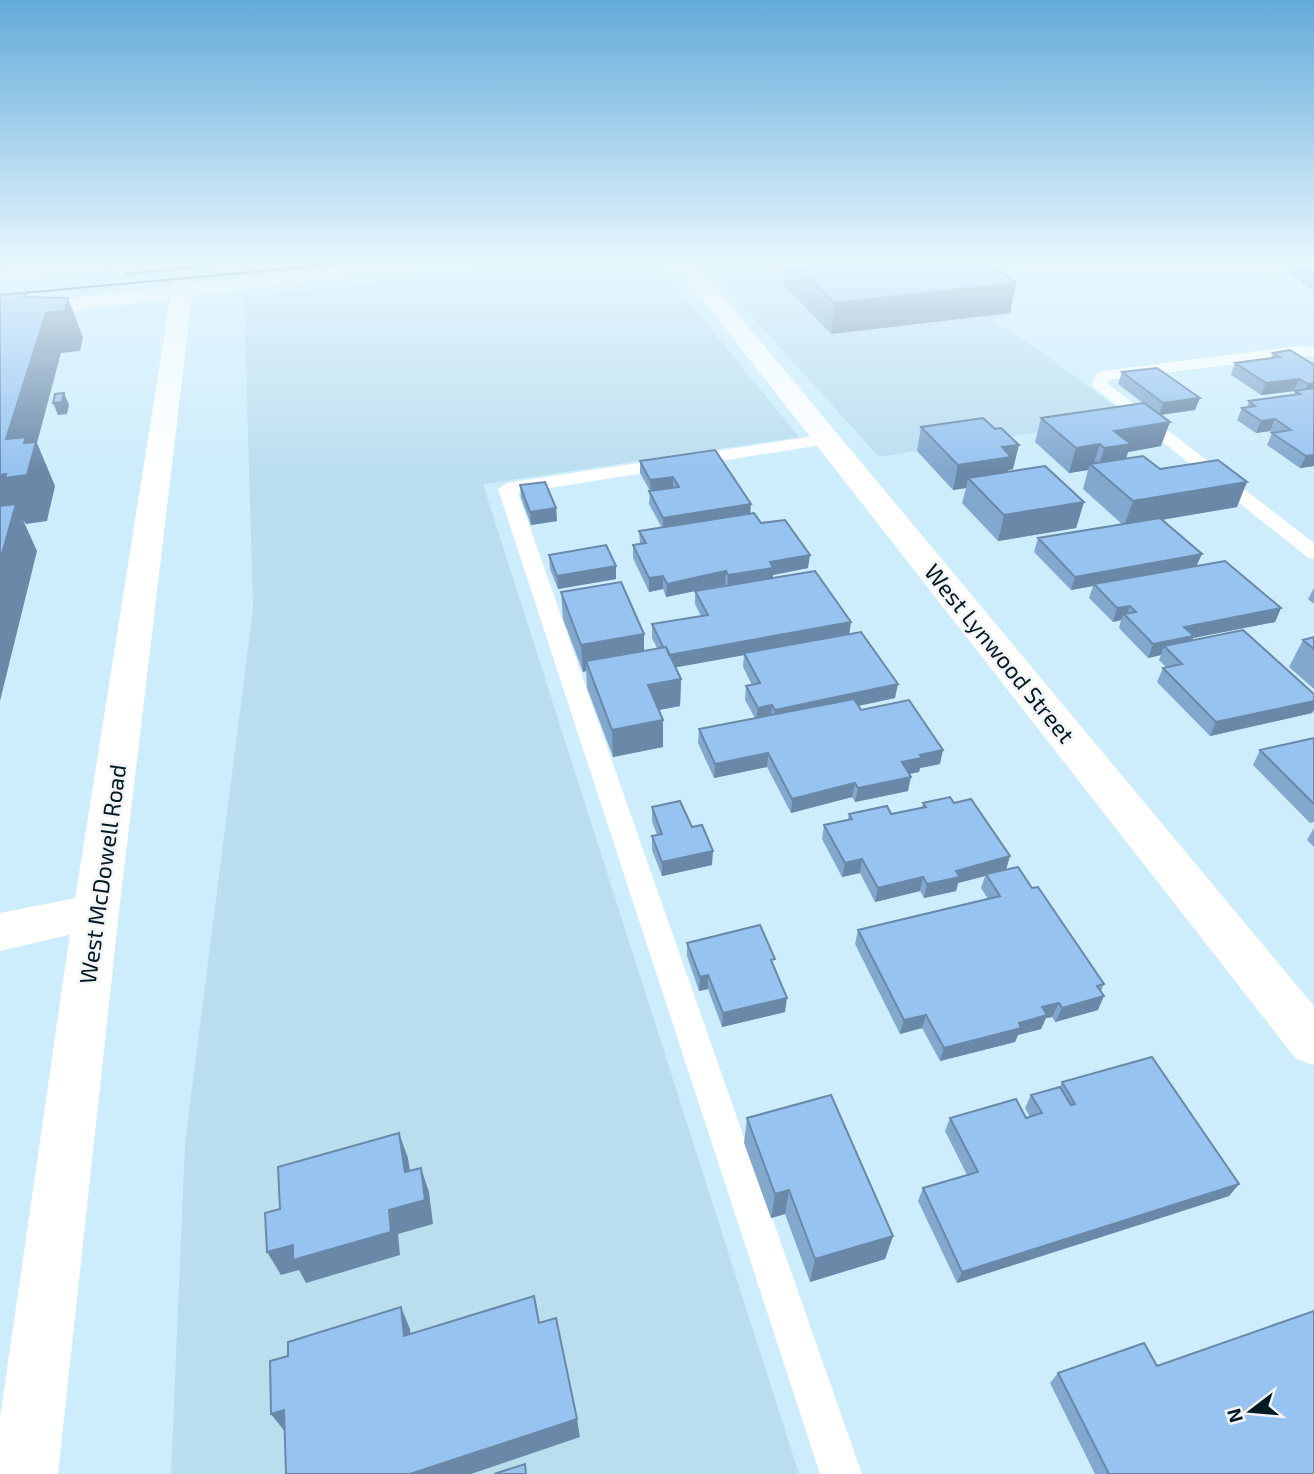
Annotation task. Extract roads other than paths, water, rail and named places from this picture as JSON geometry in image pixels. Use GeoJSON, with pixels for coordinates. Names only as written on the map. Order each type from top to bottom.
{"type":"FeatureCollection","features":[{"type":"Feature","properties":{"kind":"main road","name":"West McDowell Road"},"geometry":{"type":"LineString","coordinates":[[25,1474],[96,912],[174,333]]}},
{"type":"Feature","properties":{"kind":"main road","name":"West Lynwood Street"},"geometry":{"type":"LineString","coordinates":[[741,333],[1314,1044]]}},
{"type":"Feature","properties":{"kind":"main road"},"geometry":{"type":"LineString","coordinates":[[0,932],[96,912]]}},
{"type":"Feature","properties":{"kind":"lane"},"geometry":{"type":"LineString","coordinates":[[1314,352],[1298,351],[1103,376],[1099,385],[1314,553]]}},
{"type":"Feature","properties":{"kind":"lane"},"geometry":{"type":"LineString","coordinates":[[828,439],[507,489],[841,1474]]}}]}
